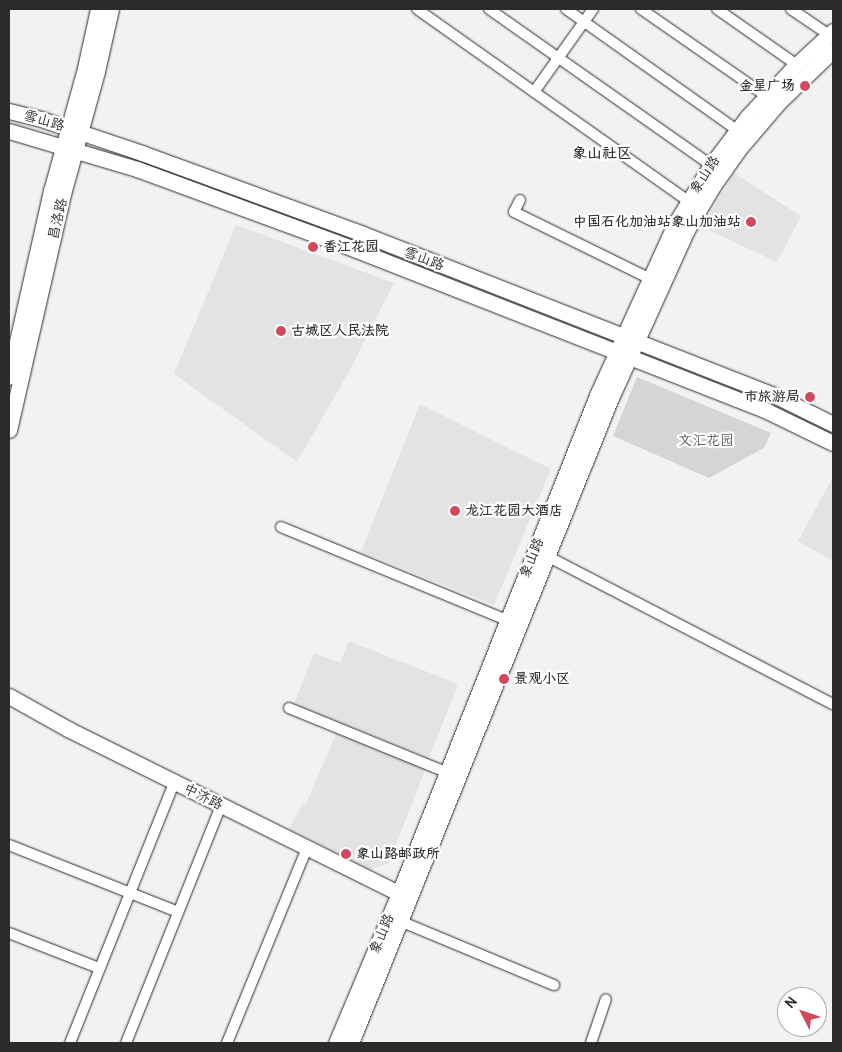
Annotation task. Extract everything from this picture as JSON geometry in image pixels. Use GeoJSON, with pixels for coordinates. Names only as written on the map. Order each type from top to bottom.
{"type":"FeatureCollection","features":[{"type":"Feature","properties":{"kind":"street","name":"昌洛路"},"geometry":{"type":"LineString","coordinates":[[9,377],[75,130],[98,9]]}},
{"type":"Feature","properties":{"kind":"street","name":"昌洛路"},"geometry":{"type":"LineString","coordinates":[[75,130],[97,71],[111,9]]}},
{"type":"Feature","properties":{"kind":"street"},"geometry":{"type":"LineString","coordinates":[[417,9],[688,201]]}},
{"type":"Feature","properties":{"kind":"street"},"geometry":{"type":"LineString","coordinates":[[490,9],[711,165]]}},
{"type":"Feature","properties":{"kind":"street"},"geometry":{"type":"LineString","coordinates":[[566,9],[737,130]]}},
{"type":"Feature","properties":{"kind":"street"},"geometry":{"type":"LineString","coordinates":[[534,92],[593,9]]}},
{"type":"Feature","properties":{"kind":"street"},"geometry":{"type":"LineString","coordinates":[[641,9],[766,96]]}},
{"type":"Feature","properties":{"kind":"street"},"geometry":{"type":"LineString","coordinates":[[717,9],[797,65]]}},
{"type":"Feature","properties":{"kind":"street"},"geometry":{"type":"LineString","coordinates":[[791,9],[832,39]]}},
{"type":"Feature","properties":{"kind":"street","name":"象山路"},"geometry":{"type":"LineString","coordinates":[[336,1043],[399,893],[507,620],[629,338],[650,278],[688,201],[711,165],[737,130],[766,96],[797,65],[832,39]]}},
{"type":"Feature","properties":{"kind":"street","name":"象山路"},"geometry":{"type":"LineString","coordinates":[[629,338],[687,230],[720,175],[739,149],[832,39]]}},
{"type":"Feature","properties":{"kind":"street","name":"雪山路"},"geometry":{"type":"LineString","coordinates":[[9,111],[75,130],[186,168],[339,226],[774,395],[833,424]]}},
{"type":"Feature","properties":{"kind":"street","name":"雪山路"},"geometry":{"type":"LineString","coordinates":[[9,131],[137,169],[326,239],[767,411],[833,443]]}},
{"type":"Feature","properties":{"kind":"street","name":"昌洛路"},"geometry":{"type":"LineString","coordinates":[[9,430],[70,148]]}},
{"type":"Feature","properties":{"kind":"street"},"geometry":{"type":"LineString","coordinates":[[520,200],[514,212],[650,278]]}},
{"type":"Feature","properties":{"kind":"street","name":"象山路"},"geometry":{"type":"LineString","coordinates":[[351,1043],[547,556],[622,354]]}},
{"type":"Feature","properties":{"kind":"street"},"geometry":{"type":"LineString","coordinates":[[281,527],[507,620]]}},
{"type":"Feature","properties":{"kind":"street"},"geometry":{"type":"LineString","coordinates":[[547,556],[833,704]]}},
{"type":"Feature","properties":{"kind":"street","name":"中济路"},"geometry":{"type":"LineString","coordinates":[[9,696],[68,729],[174,783],[399,893]]}},
{"type":"Feature","properties":{"kind":"street"},"geometry":{"type":"LineString","coordinates":[[289,708],[446,772]]}},
{"type":"Feature","properties":{"kind":"street"},"geometry":{"type":"LineString","coordinates":[[70,1043],[174,783]]}},
{"type":"Feature","properties":{"kind":"street"},"geometry":{"type":"LineString","coordinates":[[126,1043],[221,806]]}},
{"type":"Feature","properties":{"kind":"street"},"geometry":{"type":"LineString","coordinates":[[9,845],[178,912]]}},
{"type":"Feature","properties":{"kind":"street"},"geometry":{"type":"LineString","coordinates":[[227,1043],[307,848]]}},
{"type":"Feature","properties":{"kind":"street"},"geometry":{"type":"LineString","coordinates":[[400,921],[554,985]]}},
{"type":"Feature","properties":{"kind":"street"},"geometry":{"type":"LineString","coordinates":[[9,933],[99,968]]}},
{"type":"Feature","properties":{"kind":"street"},"geometry":{"type":"LineString","coordinates":[[591,1043],[606,999]]}},
{"type":"Feature","properties":{"kind":"shaded area","name":"中国石化加油站象山加油站"},"geometry":{"type":"Polygon","coordinates":[[[734,173],[801,216],[777,262],[702,227],[734,173]]]}},
{"type":"Feature","properties":{"kind":"shaded area","name":"古城区人民法院"},"geometry":{"type":"Polygon","coordinates":[[[236,225],[394,283],[351,368],[297,462],[174,374],[236,225]]]}},
{"type":"Feature","properties":{"kind":"shaded area","name":"龙江花园大酒店"},"geometry":{"type":"Polygon","coordinates":[[[420,404],[551,469],[494,605],[361,552],[420,404]]]}},
{"type":"Feature","properties":{"kind":"shaded area"},"geometry":{"type":"Polygon","coordinates":[[[833,477],[833,561],[798,541],[833,477]]]}},
{"type":"Feature","properties":{"kind":"shaded area"},"geometry":{"type":"Polygon","coordinates":[[[349,641],[458,684],[429,758],[294,704],[314,653],[340,663],[349,641]]]}},
{"type":"Feature","properties":{"kind":"shaded area"},"geometry":{"type":"Polygon","coordinates":[[[339,727],[428,763],[388,864],[370,869],[289,829],[303,803],[306,804],[339,727]]]}},
{"type":"Feature","properties":{"kind":"green space","name":"文汇花园"},"geometry":{"type":"Polygon","coordinates":[[[637,377],[771,433],[764,448],[709,478],[613,436],[637,377]]]}},
{"type":"Feature","properties":{"kind":"place","name":"金星广场"},"geometry":{"type":"Point","coordinates":[805,86]}},
{"type":"Feature","properties":{"kind":"place","name":"中国石化加油站象山加油站"},"geometry":{"type":"Point","coordinates":[751,222]}},
{"type":"Feature","properties":{"kind":"place","name":"香江花园"},"geometry":{"type":"Point","coordinates":[313,247]}},
{"type":"Feature","properties":{"kind":"place","name":"古城区人民法院"},"geometry":{"type":"Point","coordinates":[281,331]}},
{"type":"Feature","properties":{"kind":"place","name":"市旅游局"},"geometry":{"type":"Point","coordinates":[810,397]}},
{"type":"Feature","properties":{"kind":"place","name":"龙江花园大酒店"},"geometry":{"type":"Point","coordinates":[455,511]}},
{"type":"Feature","properties":{"kind":"place","name":"景观小区"},"geometry":{"type":"Point","coordinates":[504,679]}},
{"type":"Feature","properties":{"kind":"place","name":"象山路邮政所"},"geometry":{"type":"Point","coordinates":[346,854]}},
{"type":"Feature","properties":{"kind":"district","name":"象山社区"},"geometry":{"type":"Point","coordinates":[602,154]}}]}
